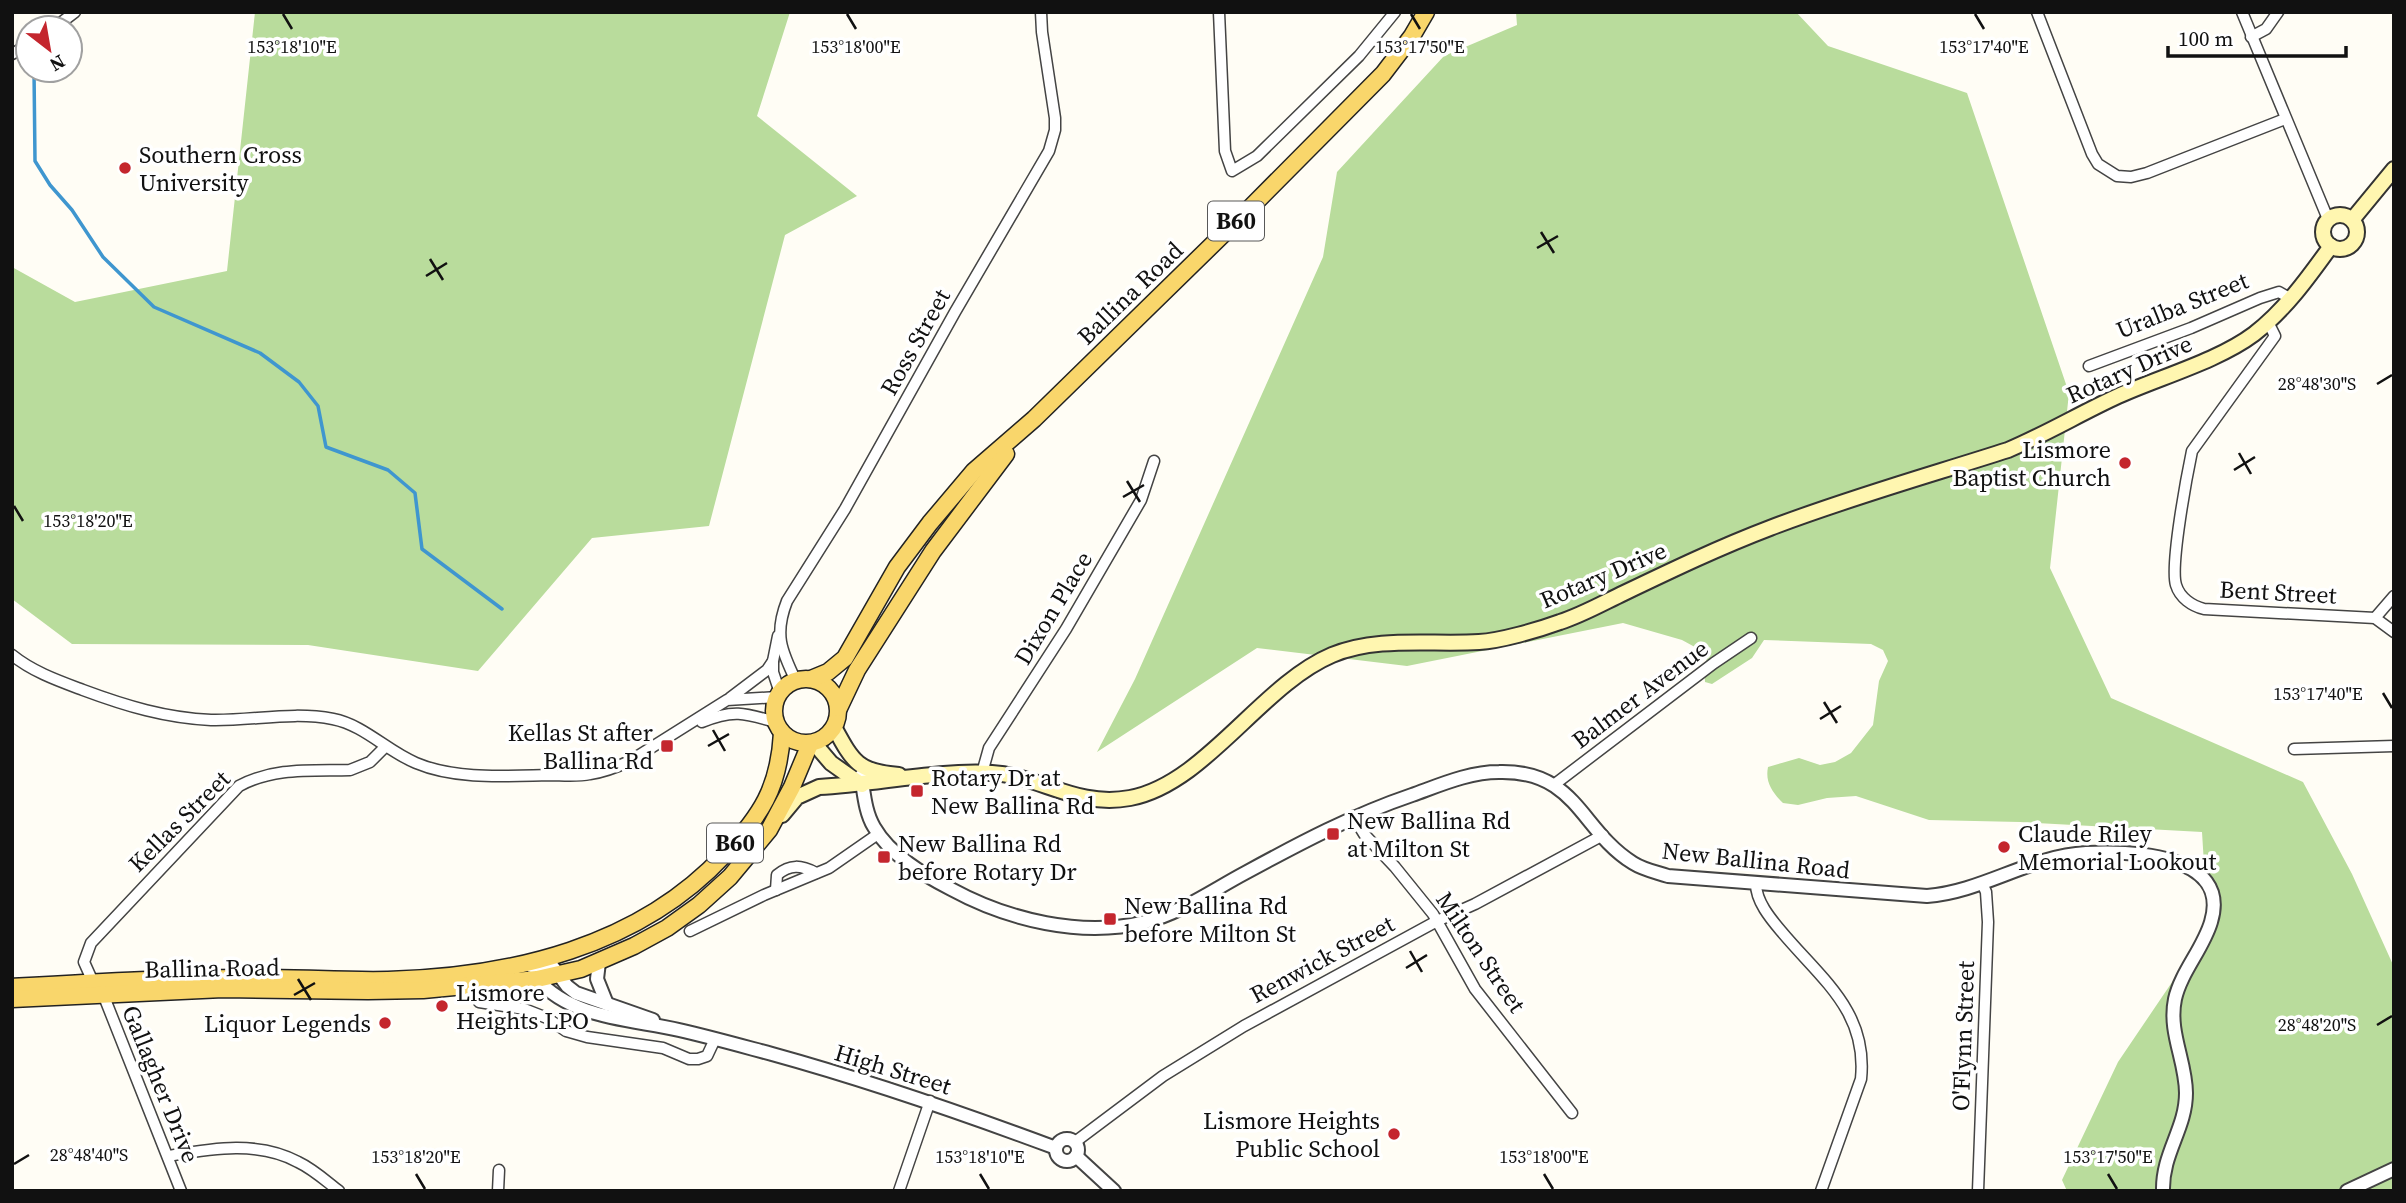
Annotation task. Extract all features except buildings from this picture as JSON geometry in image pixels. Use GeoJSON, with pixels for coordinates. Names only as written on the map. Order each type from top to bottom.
{"type":"FeatureCollection","features":[{"type":"Feature","properties":{"kind":"main road","name":"Ballina Road"},"geometry":{"type":"LineString","coordinates":[[803,680],[833,669],[847,655],[897,567],[929,523],[974,471],[1034,419],[1383,74],[1412,36],[1426,12]]}},
{"type":"Feature","properties":{"kind":"main road","name":"Uralba Street"},"geometry":{"type":"LineString","coordinates":[[2268,322],[2291,299],[2330,246],[2339,249],[2351,244],[2357,232],[2352,220],[2392,173]]}},
{"type":"Feature","properties":{"kind":"main road"},"geometry":{"type":"LineString","coordinates":[[2330,246],[2323,235],[2323,226],[2329,219],[2340,215],[2352,220]]}},
{"type":"Feature","properties":{"kind":"main road","name":"Rotary Drive"},"geometry":{"type":"LineString","coordinates":[[769,830],[797,797],[804,793],[819,788],[918,777],[982,773],[1005,775],[1079,797],[1104,800],[1150,793],[1170,783],[1190,768],[1295,678],[1332,655],[1373,645],[1483,642],[1561,622],[1772,527],[2008,450],[2117,396],[2236,345],[2268,322]]}},
{"type":"Feature","properties":{"kind":"main road","name":"Ballina Road"},"geometry":{"type":"LineString","coordinates":[[839,708],[857,670],[933,551],[1034,419]]}},
{"type":"Feature","properties":{"kind":"main road"},"geometry":{"type":"LineString","coordinates":[[803,680],[822,683],[830,690],[839,708]]}},
{"type":"Feature","properties":{"kind":"main road","name":"B60"},"geometry":{"type":"LineString","coordinates":[[779,728],[774,712],[778,695],[787,685],[803,680]]}},
{"type":"Feature","properties":{"kind":"main road","name":"B60"},"geometry":{"type":"LineString","coordinates":[[812,743],[826,737],[834,727],[839,708]]}},
{"type":"Feature","properties":{"kind":"main road"},"geometry":{"type":"LineString","coordinates":[[834,727],[859,765]]}},
{"type":"Feature","properties":{"kind":"main road","name":"Ballina Road"},"geometry":{"type":"LineString","coordinates":[[12,999],[98,988],[254,978],[388,980],[439,976],[516,966],[569,952],[642,921],[712,868],[746,830],[773,788],[780,763],[779,728]]}},
{"type":"Feature","properties":{"kind":"main road"},"geometry":{"type":"LineString","coordinates":[[779,728],[795,742],[812,743],[831,763],[862,785]]}},
{"type":"Feature","properties":{"kind":"main road","name":"Ballina Road"},"geometry":{"type":"LineString","coordinates":[[12,987],[368,992],[423,990],[560,975],[599,962],[667,928],[699,905],[730,877],[769,830],[812,743]]}},
{"type":"Feature","properties":{"kind":"main road","name":"Rotary Drive"},"geometry":{"type":"LineString","coordinates":[[859,765],[876,772],[918,777]]}},
{"type":"Feature","properties":{"kind":"street","name":"Ross Street"},"geometry":{"type":"LineString","coordinates":[[779,635],[781,616],[787,601],[845,509],[955,312],[1049,152],[1055,118],[1041,12]]}},
{"type":"Feature","properties":{"kind":"street"},"geometry":{"type":"LineString","coordinates":[[1219,12],[1225,151],[1232,172],[1257,156],[1359,56],[1395,12]]}},
{"type":"Feature","properties":{"kind":"street"},"geometry":{"type":"LineString","coordinates":[[2037,12],[2084,138],[2098,164],[2109,173],[2131,177],[2147,173],[2285,119]]}},
{"type":"Feature","properties":{"kind":"street"},"geometry":{"type":"LineString","coordinates":[[2242,12],[2329,219]]}},
{"type":"Feature","properties":{"kind":"street"},"geometry":{"type":"LineString","coordinates":[[2251,37],[2266,29],[2278,12]]}},
{"type":"Feature","properties":{"kind":"street","name":"Uralba Street"},"geometry":{"type":"LineString","coordinates":[[2089,366],[2191,328],[2260,298],[2279,292],[2291,299]]}},
{"type":"Feature","properties":{"kind":"street","name":"Uralba Street"},"geometry":{"type":"LineString","coordinates":[[2192,451],[2275,337],[2268,322]]}},
{"type":"Feature","properties":{"kind":"street","name":"Bent Street"},"geometry":{"type":"LineString","coordinates":[[2192,451],[2175,568],[2176,585],[2190,604],[2204,609],[2375,618]]}},
{"type":"Feature","properties":{"kind":"street","name":"Dixon Place"},"geometry":{"type":"LineString","coordinates":[[982,773],[989,748],[1066,629],[1142,500],[1154,461]]}},
{"type":"Feature","properties":{"kind":"street"},"geometry":{"type":"LineString","coordinates":[[2394,596],[2375,618],[2394,632]]}},
{"type":"Feature","properties":{"kind":"street"},"geometry":{"type":"LineString","coordinates":[[727,700],[778,695],[773,661],[779,635]]}},
{"type":"Feature","properties":{"kind":"street"},"geometry":{"type":"LineString","coordinates":[[779,635],[784,654],[803,680]]}},
{"type":"Feature","properties":{"kind":"street","name":"Balmer Avenue"},"geometry":{"type":"LineString","coordinates":[[1555,784],[1751,638]]}},
{"type":"Feature","properties":{"kind":"street"},"geometry":{"type":"LineString","coordinates":[[12,655],[60,682],[153,714],[214,720],[302,715],[335,720],[362,730],[385,747],[418,764],[452,772],[510,776],[589,775],[630,761],[761,677],[773,661]]}},
{"type":"Feature","properties":{"kind":"street"},"geometry":{"type":"LineString","coordinates":[[673,734],[733,712],[749,714],[779,728]]}},
{"type":"Feature","properties":{"kind":"street"},"geometry":{"type":"LineString","coordinates":[[2294,749],[2394,746]]}},
{"type":"Feature","properties":{"kind":"street","name":"Kellas Street"},"geometry":{"type":"LineString","coordinates":[[98,988],[84,962],[85,955],[103,929],[239,786],[270,773],[350,770],[370,762],[385,747]]}},
{"type":"Feature","properties":{"kind":"street","name":"New Ballina Road"},"geometry":{"type":"LineString","coordinates":[[859,765],[869,816],[878,834],[919,870],[992,909],[1046,922],[1099,928],[1147,921],[1171,912],[1353,816],[1440,785],[1483,773],[1516,772],[1555,784],[1632,863],[1668,876],[1927,896],[1957,892],[2062,856],[2103,853],[2135,855],[2189,865],[2199,872],[2207,883],[2214,909],[2212,921],[2175,999],[2173,1027],[2185,1077],[2186,1095],[2184,1114],[2162,1172],[2163,1191]]}},
{"type":"Feature","properties":{"kind":"street","name":"Milton Street"},"geometry":{"type":"LineString","coordinates":[[1353,816],[1364,834],[1395,867],[1437,921],[1475,989],[1572,1113]]}},
{"type":"Feature","properties":{"kind":"street"},"geometry":{"type":"LineString","coordinates":[[690,931],[846,858],[878,834]]}},
{"type":"Feature","properties":{"kind":"street","name":"Renwick Street"},"geometry":{"type":"LineString","coordinates":[[1075,1142],[1163,1076],[1205,1049],[1437,921],[1475,904],[1603,835]]}},
{"type":"Feature","properties":{"kind":"street"},"geometry":{"type":"LineString","coordinates":[[776,890],[777,875],[791,867],[816,873]]}},
{"type":"Feature","properties":{"kind":"street","name":"O'Flynn Street"},"geometry":{"type":"LineString","coordinates":[[1978,1191],[1988,922],[1986,892],[1982,883]]}},
{"type":"Feature","properties":{"kind":"street"},"geometry":{"type":"LineString","coordinates":[[1756,884],[1761,902],[1774,923],[1847,1009],[1860,1041],[1861,1079],[1821,1191]]}},
{"type":"Feature","properties":{"kind":"street"},"geometry":{"type":"LineString","coordinates":[[599,962],[597,979],[607,1004]]}},
{"type":"Feature","properties":{"kind":"street"},"geometry":{"type":"LineString","coordinates":[[516,966],[553,967],[576,993],[677,1030]]}},
{"type":"Feature","properties":{"kind":"street"},"geometry":{"type":"LineString","coordinates":[[537,979],[557,998],[571,1005],[627,1022],[677,1030]]}},
{"type":"Feature","properties":{"kind":"street","name":"Gallagher Drive"},"geometry":{"type":"LineString","coordinates":[[98,988],[181,1191]]}},
{"type":"Feature","properties":{"kind":"street"},"geometry":{"type":"LineString","coordinates":[[479,1002],[524,1009],[547,1018],[566,1031],[587,1037],[663,1048],[690,1059],[706,1056],[715,1040]]}},
{"type":"Feature","properties":{"kind":"street","name":"High Street"},"geometry":{"type":"LineString","coordinates":[[677,1030],[930,1101],[1056,1147]]}},
{"type":"Feature","properties":{"kind":"street"},"geometry":{"type":"LineString","coordinates":[[899,1191],[930,1101]]}},
{"type":"Feature","properties":{"kind":"street"},"geometry":{"type":"LineString","coordinates":[[1066,1139],[1075,1142],[1078,1147],[1076,1156],[1070,1160],[1062,1160],[1056,1147],[1066,1139]]}},
{"type":"Feature","properties":{"kind":"street"},"geometry":{"type":"LineString","coordinates":[[168,1156],[232,1148],[258,1149],[281,1154],[298,1162],[339,1191]]}},
{"type":"Feature","properties":{"kind":"street"},"geometry":{"type":"LineString","coordinates":[[1076,1156],[1114,1191]]}},
{"type":"Feature","properties":{"kind":"street"},"geometry":{"type":"LineString","coordinates":[[2347,1191],[2394,1169]]}},
{"type":"Feature","properties":{"kind":"street"},"geometry":{"type":"LineString","coordinates":[[498,1191],[499,1170]]}},
{"type":"Feature","properties":{"kind":"green space"},"geometry":{"type":"Polygon","coordinates":[[[255,12],[790,12],[757,116],[857,196],[785,235],[709,526],[592,538],[478,671],[308,645],[72,644],[12,599],[12,267],[75,302],[227,271],[255,12]]]}},
{"type":"Feature","properties":{"kind":"green space"},"geometry":{"type":"Polygon","coordinates":[[[1516,12],[1796,12],[1828,46],[1967,93],[2069,393],[2050,568],[2111,698],[2303,782],[2352,874],[2394,967],[2394,1191],[2067,1191],[2062,1180],[2118,1062],[2208,929],[2202,832],[1929,820],[1856,796],[1827,798],[1798,805],[1783,803],[1770,786],[1768,767],[1799,758],[1820,765],[1835,762],[1851,753],[1873,725],[1879,681],[1888,661],[1883,650],[1871,644],[1764,640],[1752,658],[1712,684],[1705,682],[1704,668],[1707,658],[1704,652],[1682,640],[1623,623],[1407,666],[1257,648],[1097,752],[1135,679],[1323,257],[1337,172],[1444,56],[1517,25],[1516,12]]]}},
{"type":"Feature","properties":{"kind":"waterway"},"geometry":{"type":"LineString","coordinates":[[34,84],[35,161],[103,257],[154,307],[260,353],[299,382],[318,406],[326,447],[388,470],[415,493],[422,549],[502,609]]}},
{"type":"Feature","properties":{"kind":"place","name":"Southern Cross University"},"geometry":{"type":"Point","coordinates":[125,168]}},
{"type":"Feature","properties":{"kind":"place","name":"Lismore Baptist Church"},"geometry":{"type":"Point","coordinates":[2125,463]}},
{"type":"Feature","properties":{"kind":"place","name":"Kellas St after Ballina Rd"},"geometry":{"type":"Point","coordinates":[667,746]}},
{"type":"Feature","properties":{"kind":"place","name":"Rotary Dr at New Ballina Rd"},"geometry":{"type":"Point","coordinates":[917,791]}},
{"type":"Feature","properties":{"kind":"place","name":"New Ballina Rd at Milton St"},"geometry":{"type":"Point","coordinates":[1333,834]}},
{"type":"Feature","properties":{"kind":"place","name":"Claude Riley Memorial Lookout"},"geometry":{"type":"Point","coordinates":[2004,847]}},
{"type":"Feature","properties":{"kind":"place","name":"New Ballina Rd before Rotary Dr"},"geometry":{"type":"Point","coordinates":[884,857]}},
{"type":"Feature","properties":{"kind":"place","name":"New Ballina Rd before Milton St"},"geometry":{"type":"Point","coordinates":[1110,919]}},
{"type":"Feature","properties":{"kind":"place","name":"Lismore Heights LPO"},"geometry":{"type":"Point","coordinates":[442,1006]}},
{"type":"Feature","properties":{"kind":"place","name":"Liquor Legends"},"geometry":{"type":"Point","coordinates":[385,1023]}},
{"type":"Feature","properties":{"kind":"place","name":"Lismore Heights Public School"},"geometry":{"type":"Point","coordinates":[1394,1134]}}]}
